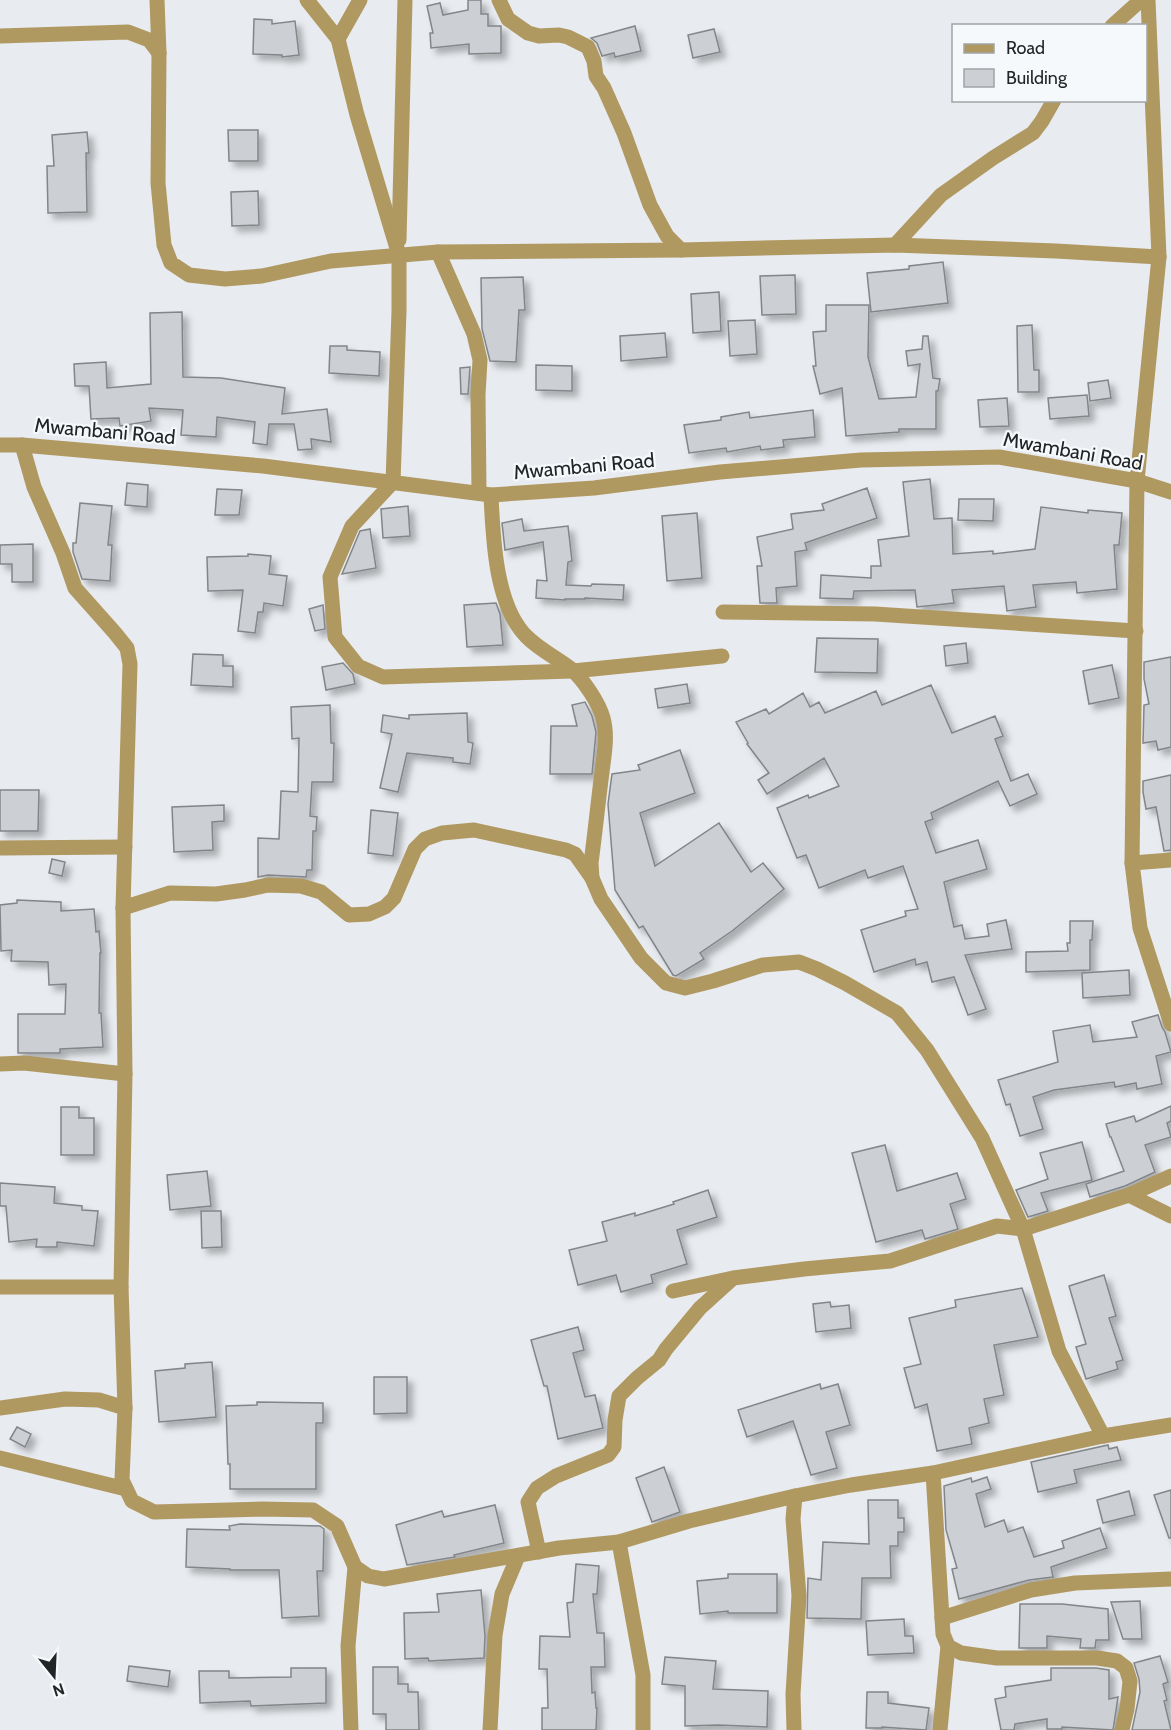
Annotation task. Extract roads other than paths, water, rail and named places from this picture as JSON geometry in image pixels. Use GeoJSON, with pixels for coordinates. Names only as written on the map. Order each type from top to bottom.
{"type":"FeatureCollection","features":[{"type":"Feature","properties":{"kind":"street"},"geometry":{"type":"LineString","coordinates":[[157,0],[158,183],[164,245],[171,263],[189,275],[225,279],[261,276],[331,261],[438,252],[896,245],[1159,257]]}},
{"type":"Feature","properties":{"kind":"street"},"geometry":{"type":"LineString","coordinates":[[307,0],[338,39],[357,115],[399,255]]}},
{"type":"Feature","properties":{"kind":"street"},"geometry":{"type":"LineString","coordinates":[[338,39],[360,0]]}},
{"type":"Feature","properties":{"kind":"street"},"geometry":{"type":"LineString","coordinates":[[405,0],[393,482],[352,526],[330,577],[334,637],[358,666],[383,677],[573,671],[722,656]]}},
{"type":"Feature","properties":{"kind":"street"},"geometry":{"type":"LineString","coordinates":[[499,0],[508,19],[528,33],[539,36],[568,37],[588,47],[594,61],[596,76],[604,88],[624,133],[650,205],[667,236],[681,250]]}},
{"type":"Feature","properties":{"kind":"street"},"geometry":{"type":"LineString","coordinates":[[1114,24],[1141,0]]}},
{"type":"Feature","properties":{"kind":"street"},"geometry":{"type":"LineString","coordinates":[[1149,0],[1159,257],[1137,481],[1132,863],[1140,928],[1171,1024]]}},
{"type":"Feature","properties":{"kind":"street"},"geometry":{"type":"LineString","coordinates":[[0,36],[128,32],[149,40],[159,53]]}},
{"type":"Feature","properties":{"kind":"street"},"geometry":{"type":"LineString","coordinates":[[896,245],[941,195],[1033,133],[1053,102]]}},
{"type":"Feature","properties":{"kind":"street"},"geometry":{"type":"LineString","coordinates":[[438,252],[474,334],[480,360],[477,395],[485,494],[507,605],[514,621],[527,637],[573,671],[597,701],[604,719],[605,743],[591,863],[592,878]]}},
{"type":"Feature","properties":{"kind":"street","name":"Mwambani Road"},"geometry":{"type":"LineString","coordinates":[[0,445],[263,466],[485,494],[594,489],[720,472],[861,460],[999,457],[1137,481],[1171,492]]}},
{"type":"Feature","properties":{"kind":"street"},"geometry":{"type":"LineString","coordinates":[[22,445],[34,487],[63,553],[75,588],[127,648],[130,664],[123,908],[125,1074],[122,1287],[125,1408],[122,1480],[132,1501],[154,1512],[313,1510],[337,1526],[355,1567],[348,1646],[351,1730]]}},
{"type":"Feature","properties":{"kind":"street"},"geometry":{"type":"LineString","coordinates":[[723,612],[875,615],[1136,631]]}},
{"type":"Feature","properties":{"kind":"street"},"geometry":{"type":"LineString","coordinates":[[123,908],[170,893],[216,894],[268,885],[301,886],[321,892],[349,915],[369,914],[385,907],[393,898],[415,849],[425,839],[442,833],[474,830],[538,843],[574,854],[592,878],[601,900],[641,958],[666,983],[685,988],[763,965],[799,962],[844,982],[897,1013],[927,1050],[982,1138],[1023,1229],[1059,1351],[1102,1436]]}},
{"type":"Feature","properties":{"kind":"street"},"geometry":{"type":"LineString","coordinates":[[0,848],[125,847]]}},
{"type":"Feature","properties":{"kind":"street"},"geometry":{"type":"LineString","coordinates":[[1132,863],[1171,860]]}},
{"type":"Feature","properties":{"kind":"street"},"geometry":{"type":"LineString","coordinates":[[0,1064],[24,1063],[125,1074]]}},
{"type":"Feature","properties":{"kind":"street"},"geometry":{"type":"LineString","coordinates":[[674,1291],[733,1278],[890,1261],[997,1226],[1023,1229],[1129,1195],[1171,1176]]}},
{"type":"Feature","properties":{"kind":"street"},"geometry":{"type":"LineString","coordinates":[[1129,1195],[1171,1216]]}},
{"type":"Feature","properties":{"kind":"street"},"geometry":{"type":"LineString","coordinates":[[539,1552],[528,1502],[537,1488],[556,1476],[608,1455],[614,1447],[619,1396],[659,1360],[700,1308],[733,1278]]}},
{"type":"Feature","properties":{"kind":"street"},"geometry":{"type":"LineString","coordinates":[[0,1287],[122,1287]]}},
{"type":"Feature","properties":{"kind":"street"},"geometry":{"type":"LineString","coordinates":[[0,1408],[65,1399],[99,1401],[125,1408]]}},
{"type":"Feature","properties":{"kind":"street"},"geometry":{"type":"LineString","coordinates":[[355,1567],[368,1576],[384,1579],[539,1552],[620,1542],[689,1521],[795,1496],[933,1473],[1102,1436],[1171,1425]]}},
{"type":"Feature","properties":{"kind":"street"},"geometry":{"type":"LineString","coordinates":[[0,1458],[126,1489]]}},
{"type":"Feature","properties":{"kind":"street"},"geometry":{"type":"LineString","coordinates":[[933,1473],[943,1634],[948,1646],[940,1730]]}},
{"type":"Feature","properties":{"kind":"street"},"geometry":{"type":"LineString","coordinates":[[794,1730],[793,1694],[799,1596],[793,1519],[795,1496]]}},
{"type":"Feature","properties":{"kind":"street"},"geometry":{"type":"LineString","coordinates":[[620,1542],[643,1674],[643,1730]]}},
{"type":"Feature","properties":{"kind":"street"},"geometry":{"type":"LineString","coordinates":[[490,1730],[495,1635],[502,1594],[518,1556]]}},
{"type":"Feature","properties":{"kind":"street"},"geometry":{"type":"LineString","coordinates":[[942,1618],[1031,1590],[1076,1583],[1171,1579]]}},
{"type":"Feature","properties":{"kind":"street"},"geometry":{"type":"LineString","coordinates":[[948,1646],[961,1653],[997,1658],[1097,1658],[1117,1661],[1126,1668],[1130,1681],[1122,1730]]}}]}
